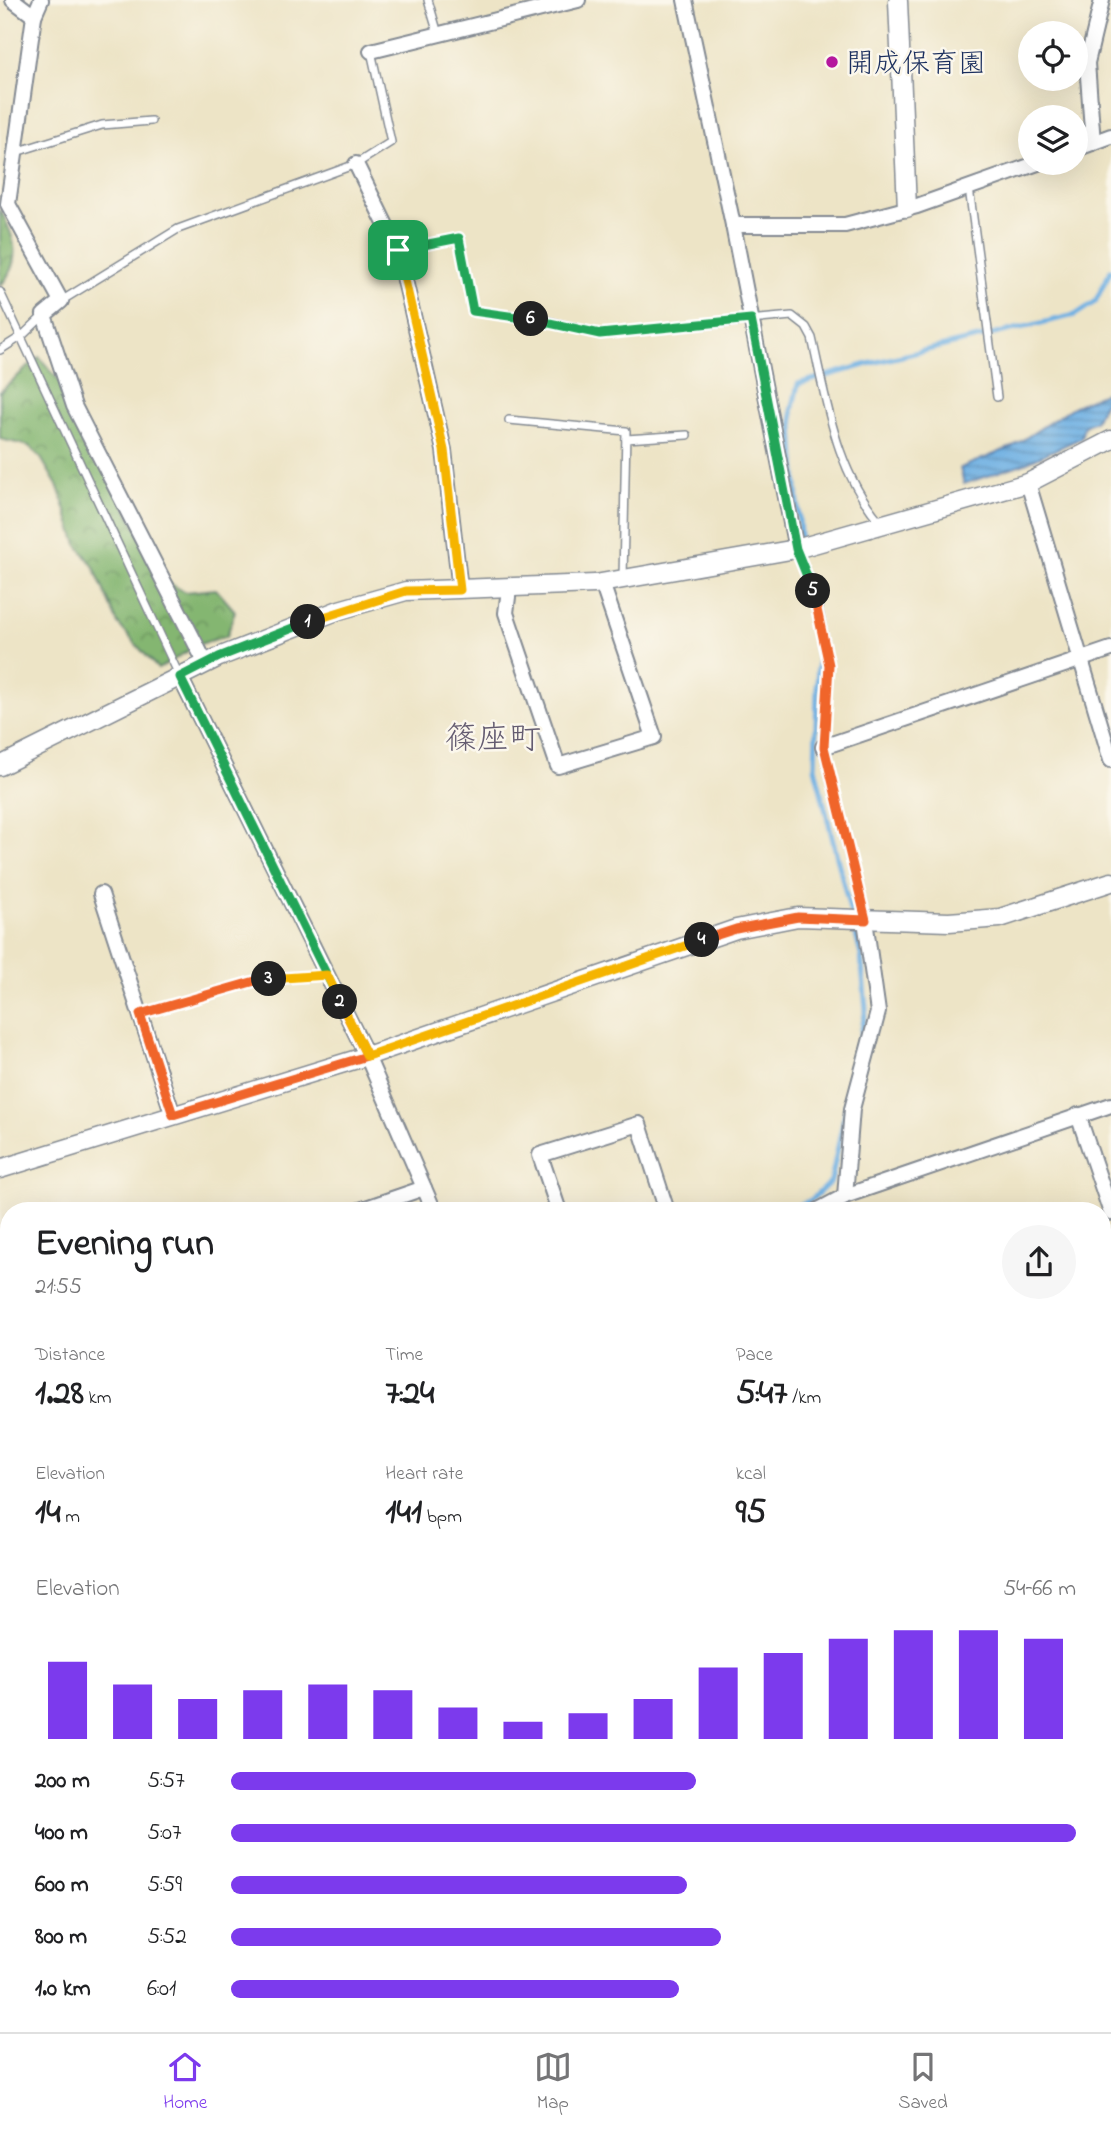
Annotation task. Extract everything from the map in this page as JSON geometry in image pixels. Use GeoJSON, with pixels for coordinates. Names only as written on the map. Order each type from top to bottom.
{"type":"FeatureCollection","features":[{"type":"Feature","properties":{"kind":"street"},"geometry":{"type":"LineString","coordinates":[[13,0],[34,16]]}},
{"type":"Feature","properties":{"kind":"street"},"geometry":{"type":"LineString","coordinates":[[41,0],[34,16],[8,204],[61,301],[44,315],[74,406],[206,664]]}},
{"type":"Feature","properties":{"kind":"street"},"geometry":{"type":"LineString","coordinates":[[371,51],[578,0]]}},
{"type":"Feature","properties":{"kind":"street"},"geometry":{"type":"LineString","coordinates":[[685,0],[733,225],[796,549]]}},
{"type":"Feature","properties":{"kind":"street"},"geometry":{"type":"LineString","coordinates":[[1093,143],[1087,63],[1102,0]]}},
{"type":"Feature","properties":{"kind":"street"},"geometry":{"type":"LineString","coordinates":[[898,1],[907,208]]}},
{"type":"Feature","properties":{"kind":"street"},"geometry":{"type":"LineString","coordinates":[[1088,145],[1111,136]]}},
{"type":"Feature","properties":{"kind":"street"},"geometry":{"type":"LineString","coordinates":[[356,164],[398,250],[444,450],[460,590]]}},
{"type":"Feature","properties":{"kind":"street"},"geometry":{"type":"LineString","coordinates":[[733,225],[845,225],[907,208],[1018,170]]}},
{"type":"Feature","properties":{"kind":"street"},"geometry":{"type":"LineString","coordinates":[[0,766],[206,664],[339,610],[406,591],[509,589],[602,583],[796,549],[1028,483],[1098,444],[1111,440]]}},
{"type":"Feature","properties":{"kind":"street"},"geometry":{"type":"LineString","coordinates":[[1028,483],[1111,761]]}},
{"type":"Feature","properties":{"kind":"street"},"geometry":{"type":"LineString","coordinates":[[509,589],[506,613],[558,766],[654,737],[602,583]]}},
{"type":"Feature","properties":{"kind":"street"},"geometry":{"type":"LineString","coordinates":[[824,747],[1111,649]]}},
{"type":"Feature","properties":{"kind":"street"},"geometry":{"type":"LineString","coordinates":[[180,677],[367,1056],[431,1202]]}},
{"type":"Feature","properties":{"kind":"street"},"geometry":{"type":"LineString","coordinates":[[0,1168],[367,1056],[736,929],[798,917],[949,922],[1000,918],[1111,882]]}},
{"type":"Feature","properties":{"kind":"street"},"geometry":{"type":"LineString","coordinates":[[100,894],[173,1115]]}},
{"type":"Feature","properties":{"kind":"street"},"geometry":{"type":"LineString","coordinates":[[845,1196],[852,1109],[878,1012],[866,920]]}},
{"type":"Feature","properties":{"kind":"street"},"geometry":{"type":"LineString","coordinates":[[834,1202],[1111,1105]]}},
{"type":"Feature","properties":{"kind":"street"},"geometry":{"type":"LineString","coordinates":[[1078,1115],[1107,1202]]}},
{"type":"Feature","properties":{"kind":"street"},"geometry":{"type":"LineString","coordinates":[[556,1202],[540,1155],[639,1125],[664,1202]]}},
{"type":"Feature","properties":{"kind":"street"},"geometry":{"type":"LineString","coordinates":[[383,1202],[424,1188]]}},
{"type":"Feature","properties":{"kind":"lane"},"geometry":{"type":"LineString","coordinates":[[428,0],[438,34]]}},
{"type":"Feature","properties":{"kind":"lane"},"geometry":{"type":"LineString","coordinates":[[61,301],[178,229],[356,164],[391,142],[371,51]]}},
{"type":"Feature","properties":{"kind":"lane"},"geometry":{"type":"LineString","coordinates":[[15,153],[102,125],[151,121]]}},
{"type":"Feature","properties":{"kind":"lane"},"geometry":{"type":"LineString","coordinates":[[969,188],[997,397]]}},
{"type":"Feature","properties":{"kind":"lane"},"geometry":{"type":"LineString","coordinates":[[398,250],[459,238],[473,311],[544,320],[600,334],[792,316],[806,327],[812,338],[837,444],[862,501],[883,524]]}},
{"type":"Feature","properties":{"kind":"lane"},"geometry":{"type":"LineString","coordinates":[[0,292],[180,677]]}},
{"type":"Feature","properties":{"kind":"lane"},"geometry":{"type":"LineString","coordinates":[[0,350],[22,336],[44,315]]}},
{"type":"Feature","properties":{"kind":"lane"},"geometry":{"type":"LineString","coordinates":[[509,420],[626,431],[623,580]]}},
{"type":"Feature","properties":{"kind":"lane"},"geometry":{"type":"LineString","coordinates":[[626,439],[687,435]]}},
{"type":"Feature","properties":{"kind":"lane"},"geometry":{"type":"LineString","coordinates":[[796,549],[817,601],[829,665],[824,747],[866,920]]}},
{"type":"Feature","properties":{"kind":"lane"},"geometry":{"type":"LineString","coordinates":[[140,1014],[255,981],[327,975]]}},
{"type":"Feature","properties":{"kind":"green space"},"geometry":{"type":"Polygon","coordinates":[[[0,209],[12,238],[14,257],[12,267],[0,286],[0,209]]]}},
{"type":"Feature","properties":{"kind":"green space"},"geometry":{"type":"Polygon","coordinates":[[[39,357],[64,386],[162,579],[185,592],[216,589],[235,611],[227,636],[200,644],[158,669],[118,624],[94,567],[77,544],[58,487],[41,458],[29,446],[0,439],[0,392],[39,357]]]}},
{"type":"Feature","properties":{"kind":"water"},"geometry":{"type":"Polygon","coordinates":[[[1104,393],[1108,395],[1095,421],[1084,426],[1081,438],[1025,463],[964,484],[960,468],[1012,447],[1073,407],[1104,393]]]}},
{"type":"Feature","properties":{"kind":"waterway"},"geometry":{"type":"LineString","coordinates":[[800,536],[792,411],[798,384],[868,364],[1075,315],[1095,302],[1111,270]]}},
{"type":"Feature","properties":{"kind":"waterway"},"geometry":{"type":"LineString","coordinates":[[804,574],[818,655],[815,767],[861,955],[866,1009],[831,1181],[806,1202]]}},
{"type":"Feature","properties":{"kind":"place","name":"開成保育園"},"geometry":{"type":"Point","coordinates":[832,62]}},
{"type":"Feature","properties":{"kind":"district","name":"篠座町"},"geometry":{"type":"Point","coordinates":[493,737]}},
{"type":"Feature","properties":{"kind":"route"},"geometry":{"type":"LineString","coordinates":[[398,250],[444,450],[460,590],[406,591],[339,610],[219,657],[180,677],[367,1056],[173,1115],[140,1014],[255,981],[327,975],[367,1056],[736,929],[798,917],[866,920],[824,747],[829,665],[817,601],[796,549],[751,319],[600,334],[544,320],[473,311],[459,238],[398,250]]}}]}
